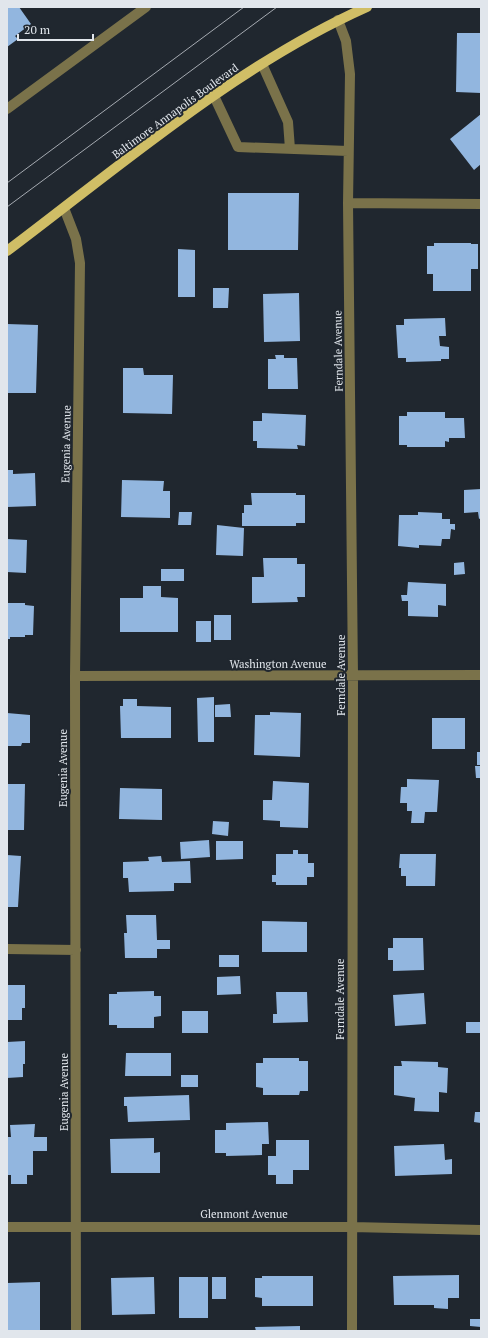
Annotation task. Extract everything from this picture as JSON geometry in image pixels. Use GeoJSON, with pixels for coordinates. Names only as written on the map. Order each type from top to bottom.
{"type":"FeatureCollection","features":[{"type":"Feature","properties":{"kind":"main road","name":"Baltimore Annapolis Boulevard"},"geometry":{"type":"LineString","coordinates":[[7,250],[214,96],[262,64],[338,20],[367,7]]}},
{"type":"Feature","properties":{"kind":"street"},"geometry":{"type":"LineString","coordinates":[[7,109],[146,7]]}},
{"type":"Feature","properties":{"kind":"street","name":"Ferndale Avenue"},"geometry":{"type":"LineString","coordinates":[[338,20],[346,41],[349,62],[348,203],[353,676],[352,1331]]}},
{"type":"Feature","properties":{"kind":"street"},"geometry":{"type":"LineString","coordinates":[[262,64],[288,122],[290,149]]}},
{"type":"Feature","properties":{"kind":"street"},"geometry":{"type":"LineString","coordinates":[[214,96],[238,147],[348,151]]}},
{"type":"Feature","properties":{"kind":"street"},"geometry":{"type":"LineString","coordinates":[[348,203],[481,204]]}},
{"type":"Feature","properties":{"kind":"street","name":"Eugenia Avenue"},"geometry":{"type":"LineString","coordinates":[[64,208],[76,240],[80,263],[75,676],[76,1331]]}},
{"type":"Feature","properties":{"kind":"street","name":"Washington Avenue"},"geometry":{"type":"LineString","coordinates":[[75,676],[481,675]]}},
{"type":"Feature","properties":{"kind":"street"},"geometry":{"type":"LineString","coordinates":[[7,949],[76,950]]}},
{"type":"Feature","properties":{"kind":"street","name":"Glenmont Avenue"},"geometry":{"type":"LineString","coordinates":[[7,1227],[352,1227],[481,1230]]}},
{"type":"Feature","properties":{"kind":"building"},"geometry":{"type":"Polygon","coordinates":[[[7,7],[19,7],[31,24],[15,36],[18,39],[7,47],[7,7]]]}},
{"type":"Feature","properties":{"kind":"building"},"geometry":{"type":"Polygon","coordinates":[[[457,33],[481,33],[481,93],[456,92],[457,33]]]}},
{"type":"Feature","properties":{"kind":"building"},"geometry":{"type":"Polygon","coordinates":[[[481,114],[481,164],[474,170],[450,139],[481,114]]]}},
{"type":"Feature","properties":{"kind":"building"},"geometry":{"type":"Polygon","coordinates":[[[228,193],[299,193],[298,250],[228,250],[228,193]]]}},
{"type":"Feature","properties":{"kind":"building"},"geometry":{"type":"Polygon","coordinates":[[[434,243],[478,244],[478,269],[471,269],[471,291],[433,291],[433,274],[427,274],[427,246],[434,246],[434,243]]]}},
{"type":"Feature","properties":{"kind":"building"},"geometry":{"type":"Polygon","coordinates":[[[178,249],[195,250],[195,297],[178,297],[178,249]]]}},
{"type":"Feature","properties":{"kind":"building"},"geometry":{"type":"Polygon","coordinates":[[[213,288],[229,288],[228,308],[213,308],[213,288]]]}},
{"type":"Feature","properties":{"kind":"building"},"geometry":{"type":"Polygon","coordinates":[[[299,293],[300,341],[264,342],[263,294],[299,293]]]}},
{"type":"Feature","properties":{"kind":"building"},"geometry":{"type":"Polygon","coordinates":[[[445,318],[446,336],[439,336],[440,346],[449,347],[449,359],[441,359],[441,361],[406,362],[406,358],[398,358],[396,325],[404,325],[404,319],[445,318]]]}},
{"type":"Feature","properties":{"kind":"building"},"geometry":{"type":"Polygon","coordinates":[[[7,324],[38,325],[36,393],[7,393],[7,324]]]}},
{"type":"Feature","properties":{"kind":"building"},"geometry":{"type":"Polygon","coordinates":[[[275,355],[284,355],[284,358],[297,358],[298,389],[268,389],[268,359],[276,359],[275,355]]]}},
{"type":"Feature","properties":{"kind":"building"},"geometry":{"type":"Polygon","coordinates":[[[123,368],[143,368],[144,375],[173,375],[172,414],[123,413],[123,368]]]}},
{"type":"Feature","properties":{"kind":"building"},"geometry":{"type":"Polygon","coordinates":[[[407,412],[445,412],[445,418],[464,418],[465,438],[449,438],[449,442],[445,441],[445,447],[407,447],[407,445],[399,445],[399,416],[407,416],[407,412]]]}},
{"type":"Feature","properties":{"kind":"building"},"geometry":{"type":"Polygon","coordinates":[[[262,413],[306,415],[305,446],[297,445],[298,449],[257,448],[257,441],[253,441],[253,421],[262,421],[262,413]]]}},
{"type":"Feature","properties":{"kind":"building"},"geometry":{"type":"Polygon","coordinates":[[[7,470],[13,470],[13,474],[35,473],[36,506],[7,507],[7,470]]]}},
{"type":"Feature","properties":{"kind":"building"},"geometry":{"type":"Polygon","coordinates":[[[122,480],[164,481],[163,491],[170,491],[170,518],[121,517],[122,480]]]}},
{"type":"Feature","properties":{"kind":"building"},"geometry":{"type":"Polygon","coordinates":[[[481,489],[481,518],[479,519],[478,512],[464,513],[464,490],[481,489]]]}},
{"type":"Feature","properties":{"kind":"building"},"geometry":{"type":"Polygon","coordinates":[[[251,493],[296,493],[296,495],[305,495],[305,523],[296,523],[296,526],[242,526],[242,513],[244,513],[244,505],[252,505],[251,493]]]}},
{"type":"Feature","properties":{"kind":"building"},"geometry":{"type":"Polygon","coordinates":[[[179,512],[192,512],[191,525],[178,525],[179,512]]]}},
{"type":"Feature","properties":{"kind":"building"},"geometry":{"type":"Polygon","coordinates":[[[418,512],[442,513],[442,519],[450,519],[450,524],[455,524],[455,530],[451,529],[450,539],[442,539],[441,546],[419,545],[419,548],[398,546],[399,515],[418,515],[418,512]]]}},
{"type":"Feature","properties":{"kind":"building"},"geometry":{"type":"Polygon","coordinates":[[[217,525],[244,528],[243,556],[216,555],[217,525]]]}},
{"type":"Feature","properties":{"kind":"building"},"geometry":{"type":"Polygon","coordinates":[[[7,539],[27,540],[26,573],[7,572],[7,539]]]}},
{"type":"Feature","properties":{"kind":"building"},"geometry":{"type":"Polygon","coordinates":[[[263,558],[297,558],[297,564],[305,564],[305,597],[297,597],[298,602],[252,603],[252,577],[264,577],[263,558]]]}},
{"type":"Feature","properties":{"kind":"building"},"geometry":{"type":"Polygon","coordinates":[[[464,562],[465,574],[454,575],[454,563],[464,562]]]}},
{"type":"Feature","properties":{"kind":"building"},"geometry":{"type":"Polygon","coordinates":[[[161,569],[184,569],[184,581],[161,581],[161,569]]]}},
{"type":"Feature","properties":{"kind":"building"},"geometry":{"type":"Polygon","coordinates":[[[408,582],[446,584],[446,606],[438,605],[438,617],[408,616],[408,601],[402,601],[401,595],[407,595],[408,582]]]}},
{"type":"Feature","properties":{"kind":"building"},"geometry":{"type":"Polygon","coordinates":[[[143,586],[161,586],[161,597],[178,598],[178,632],[120,632],[120,598],[143,598],[143,586]]]}},
{"type":"Feature","properties":{"kind":"building"},"geometry":{"type":"Polygon","coordinates":[[[7,603],[25,603],[25,605],[34,606],[33,635],[25,635],[25,637],[10,637],[10,639],[7,639],[7,603]]]}},
{"type":"Feature","properties":{"kind":"building"},"geometry":{"type":"Polygon","coordinates":[[[214,615],[231,615],[231,640],[214,640],[214,615]]]}},
{"type":"Feature","properties":{"kind":"building"},"geometry":{"type":"Polygon","coordinates":[[[196,621],[211,621],[211,642],[196,642],[196,621]]]}},
{"type":"Feature","properties":{"kind":"building"},"geometry":{"type":"Polygon","coordinates":[[[214,697],[214,742],[198,742],[197,698],[214,697]]]}},
{"type":"Feature","properties":{"kind":"building"},"geometry":{"type":"Polygon","coordinates":[[[123,699],[137,699],[137,706],[171,707],[171,738],[121,738],[120,706],[123,706],[123,699]]]}},
{"type":"Feature","properties":{"kind":"building"},"geometry":{"type":"Polygon","coordinates":[[[230,704],[231,717],[215,717],[215,705],[230,704]]]}},
{"type":"Feature","properties":{"kind":"building"},"geometry":{"type":"Polygon","coordinates":[[[270,712],[301,713],[300,757],[254,755],[255,715],[270,715],[270,712]]]}},
{"type":"Feature","properties":{"kind":"building"},"geometry":{"type":"Polygon","coordinates":[[[7,713],[30,715],[30,743],[22,743],[21,746],[7,746],[7,713]]]}},
{"type":"Feature","properties":{"kind":"building"},"geometry":{"type":"Polygon","coordinates":[[[432,718],[465,718],[465,749],[432,749],[432,718]]]}},
{"type":"Feature","properties":{"kind":"building"},"geometry":{"type":"Polygon","coordinates":[[[477,752],[481,752],[481,765],[477,765],[477,752]]]}},
{"type":"Feature","properties":{"kind":"building"},"geometry":{"type":"Polygon","coordinates":[[[475,766],[481,766],[481,778],[476,778],[475,766]]]}},
{"type":"Feature","properties":{"kind":"building"},"geometry":{"type":"Polygon","coordinates":[[[407,779],[439,780],[437,812],[425,812],[424,823],[411,823],[412,811],[407,811],[407,803],[400,803],[401,787],[407,787],[407,779]]]}},
{"type":"Feature","properties":{"kind":"building"},"geometry":{"type":"Polygon","coordinates":[[[273,781],[309,783],[308,828],[280,827],[280,821],[263,820],[263,800],[272,800],[273,781]]]}},
{"type":"Feature","properties":{"kind":"building"},"geometry":{"type":"Polygon","coordinates":[[[7,784],[25,784],[24,830],[7,830],[7,784]]]}},
{"type":"Feature","properties":{"kind":"building"},"geometry":{"type":"Polygon","coordinates":[[[120,788],[162,789],[162,820],[119,819],[120,788]]]}},
{"type":"Feature","properties":{"kind":"building"},"geometry":{"type":"Polygon","coordinates":[[[213,821],[229,822],[228,836],[212,834],[213,821]]]}},
{"type":"Feature","properties":{"kind":"building"},"geometry":{"type":"Polygon","coordinates":[[[209,840],[210,857],[181,859],[180,842],[209,840]]]}},
{"type":"Feature","properties":{"kind":"building"},"geometry":{"type":"Polygon","coordinates":[[[216,841],[243,841],[243,859],[216,860],[216,841]]]}},
{"type":"Feature","properties":{"kind":"building"},"geometry":{"type":"Polygon","coordinates":[[[293,850],[298,850],[298,854],[308,854],[308,863],[314,863],[314,877],[307,877],[307,885],[276,885],[276,882],[272,882],[272,875],[276,875],[276,854],[293,854],[293,850]]]}},
{"type":"Feature","properties":{"kind":"building"},"geometry":{"type":"Polygon","coordinates":[[[400,854],[436,854],[435,886],[406,886],[406,876],[401,876],[401,868],[399,868],[400,854]]]}},
{"type":"Feature","properties":{"kind":"building"},"geometry":{"type":"Polygon","coordinates":[[[7,855],[21,856],[18,907],[7,907],[7,855]]]}},
{"type":"Feature","properties":{"kind":"building"},"geometry":{"type":"Polygon","coordinates":[[[161,856],[162,862],[190,861],[191,883],[174,883],[174,891],[129,892],[128,878],[123,878],[123,862],[149,861],[148,857],[161,856]]]}},
{"type":"Feature","properties":{"kind":"building"},"geometry":{"type":"Polygon","coordinates":[[[126,915],[156,915],[157,940],[170,940],[170,949],[157,949],[157,958],[125,958],[124,933],[127,933],[126,915]]]}},
{"type":"Feature","properties":{"kind":"building"},"geometry":{"type":"Polygon","coordinates":[[[262,921],[307,922],[307,952],[262,952],[262,921]]]}},
{"type":"Feature","properties":{"kind":"building"},"geometry":{"type":"Polygon","coordinates":[[[393,938],[423,938],[424,970],[393,971],[393,960],[388,960],[388,948],[393,948],[393,938]]]}},
{"type":"Feature","properties":{"kind":"building"},"geometry":{"type":"Polygon","coordinates":[[[219,955],[239,955],[239,967],[219,967],[219,955]]]}},
{"type":"Feature","properties":{"kind":"building"},"geometry":{"type":"Polygon","coordinates":[[[240,976],[241,994],[217,995],[217,977],[240,976]]]}},
{"type":"Feature","properties":{"kind":"building"},"geometry":{"type":"Polygon","coordinates":[[[7,985],[25,985],[25,1008],[22,1008],[22,1020],[7,1020],[7,985]]]}},
{"type":"Feature","properties":{"kind":"building"},"geometry":{"type":"Polygon","coordinates":[[[154,991],[154,996],[161,996],[161,1016],[154,1017],[154,1028],[117,1028],[117,1025],[109,1025],[109,994],[117,994],[117,992],[154,991]]]}},
{"type":"Feature","properties":{"kind":"building"},"geometry":{"type":"Polygon","coordinates":[[[276,992],[307,992],[308,1022],[273,1023],[273,1014],[277,1014],[276,992]]]}},
{"type":"Feature","properties":{"kind":"building"},"geometry":{"type":"Polygon","coordinates":[[[424,993],[426,1024],[395,1026],[393,995],[424,993]]]}},
{"type":"Feature","properties":{"kind":"building"},"geometry":{"type":"Polygon","coordinates":[[[182,1011],[208,1011],[208,1033],[182,1033],[182,1011]]]}},
{"type":"Feature","properties":{"kind":"building"},"geometry":{"type":"Polygon","coordinates":[[[466,1022],[481,1022],[481,1033],[466,1033],[466,1022]]]}},
{"type":"Feature","properties":{"kind":"building"},"geometry":{"type":"Polygon","coordinates":[[[25,1041],[25,1064],[23,1064],[23,1077],[7,1078],[7,1042],[25,1041]]]}},
{"type":"Feature","properties":{"kind":"building"},"geometry":{"type":"Polygon","coordinates":[[[126,1053],[171,1053],[171,1076],[125,1076],[126,1053]]]}},
{"type":"Feature","properties":{"kind":"building"},"geometry":{"type":"Polygon","coordinates":[[[263,1058],[299,1058],[299,1061],[308,1061],[308,1091],[300,1091],[299,1095],[263,1095],[263,1088],[256,1087],[256,1063],[263,1063],[263,1058]]]}},
{"type":"Feature","properties":{"kind":"building"},"geometry":{"type":"Polygon","coordinates":[[[401,1061],[438,1062],[438,1067],[448,1068],[447,1093],[439,1092],[439,1112],[414,1111],[415,1098],[394,1095],[394,1066],[402,1066],[401,1061]]]}},
{"type":"Feature","properties":{"kind":"building"},"geometry":{"type":"Polygon","coordinates":[[[181,1075],[198,1075],[198,1087],[181,1087],[181,1075]]]}},
{"type":"Feature","properties":{"kind":"building"},"geometry":{"type":"Polygon","coordinates":[[[189,1095],[190,1120],[128,1122],[127,1106],[124,1106],[124,1097],[189,1095]]]}},
{"type":"Feature","properties":{"kind":"building"},"geometry":{"type":"Polygon","coordinates":[[[475,1112],[481,1112],[481,1123],[474,1122],[475,1112]]]}},
{"type":"Feature","properties":{"kind":"building"},"geometry":{"type":"Polygon","coordinates":[[[268,1122],[269,1144],[262,1144],[262,1155],[226,1156],[226,1153],[215,1153],[215,1130],[226,1130],[226,1123],[268,1122]]]}},
{"type":"Feature","properties":{"kind":"building"},"geometry":{"type":"Polygon","coordinates":[[[35,1124],[34,1137],[47,1137],[47,1151],[33,1151],[33,1175],[27,1175],[27,1184],[11,1184],[11,1175],[7,1175],[7,1137],[11,1137],[10,1125],[35,1124]]]}},
{"type":"Feature","properties":{"kind":"building"},"geometry":{"type":"Polygon","coordinates":[[[154,1138],[154,1153],[160,1152],[160,1173],[111,1173],[110,1139],[154,1138]]]}},
{"type":"Feature","properties":{"kind":"building"},"geometry":{"type":"Polygon","coordinates":[[[276,1140],[309,1140],[309,1170],[293,1170],[293,1184],[276,1184],[276,1175],[268,1175],[268,1156],[276,1156],[276,1140]]]}},
{"type":"Feature","properties":{"kind":"building"},"geometry":{"type":"Polygon","coordinates":[[[444,1144],[445,1160],[452,1159],[452,1174],[395,1176],[394,1146],[444,1144]]]}},
{"type":"Feature","properties":{"kind":"building"},"geometry":{"type":"Polygon","coordinates":[[[459,1275],[459,1298],[448,1298],[448,1309],[434,1308],[434,1305],[394,1305],[393,1276],[459,1275]]]}},
{"type":"Feature","properties":{"kind":"building"},"geometry":{"type":"Polygon","coordinates":[[[262,1276],[313,1276],[313,1306],[262,1306],[262,1298],[255,1297],[255,1278],[262,1278],[262,1276]]]}},
{"type":"Feature","properties":{"kind":"building"},"geometry":{"type":"Polygon","coordinates":[[[154,1277],[155,1314],[112,1315],[111,1278],[154,1277]]]}},
{"type":"Feature","properties":{"kind":"building"},"geometry":{"type":"Polygon","coordinates":[[[179,1277],[208,1277],[208,1318],[179,1318],[179,1277]]]}},
{"type":"Feature","properties":{"kind":"building"},"geometry":{"type":"Polygon","coordinates":[[[212,1277],[226,1277],[226,1299],[212,1299],[212,1277]]]}},
{"type":"Feature","properties":{"kind":"building"},"geometry":{"type":"Polygon","coordinates":[[[40,1282],[40,1331],[7,1331],[7,1283],[40,1282]]]}},
{"type":"Feature","properties":{"kind":"building"},"geometry":{"type":"Polygon","coordinates":[[[470,1319],[481,1319],[481,1327],[470,1326],[470,1319]]]}},
{"type":"Feature","properties":{"kind":"building"},"geometry":{"type":"Polygon","coordinates":[[[300,1326],[300,1331],[256,1331],[255,1327],[300,1326]]]}},
{"type":"Feature","properties":{"kind":"tram line"},"geometry":{"type":"LineString","coordinates":[[7,183],[244,7]]}},
{"type":"Feature","properties":{"kind":"tram line"},"geometry":{"type":"LineString","coordinates":[[7,207],[277,7]]}}]}
